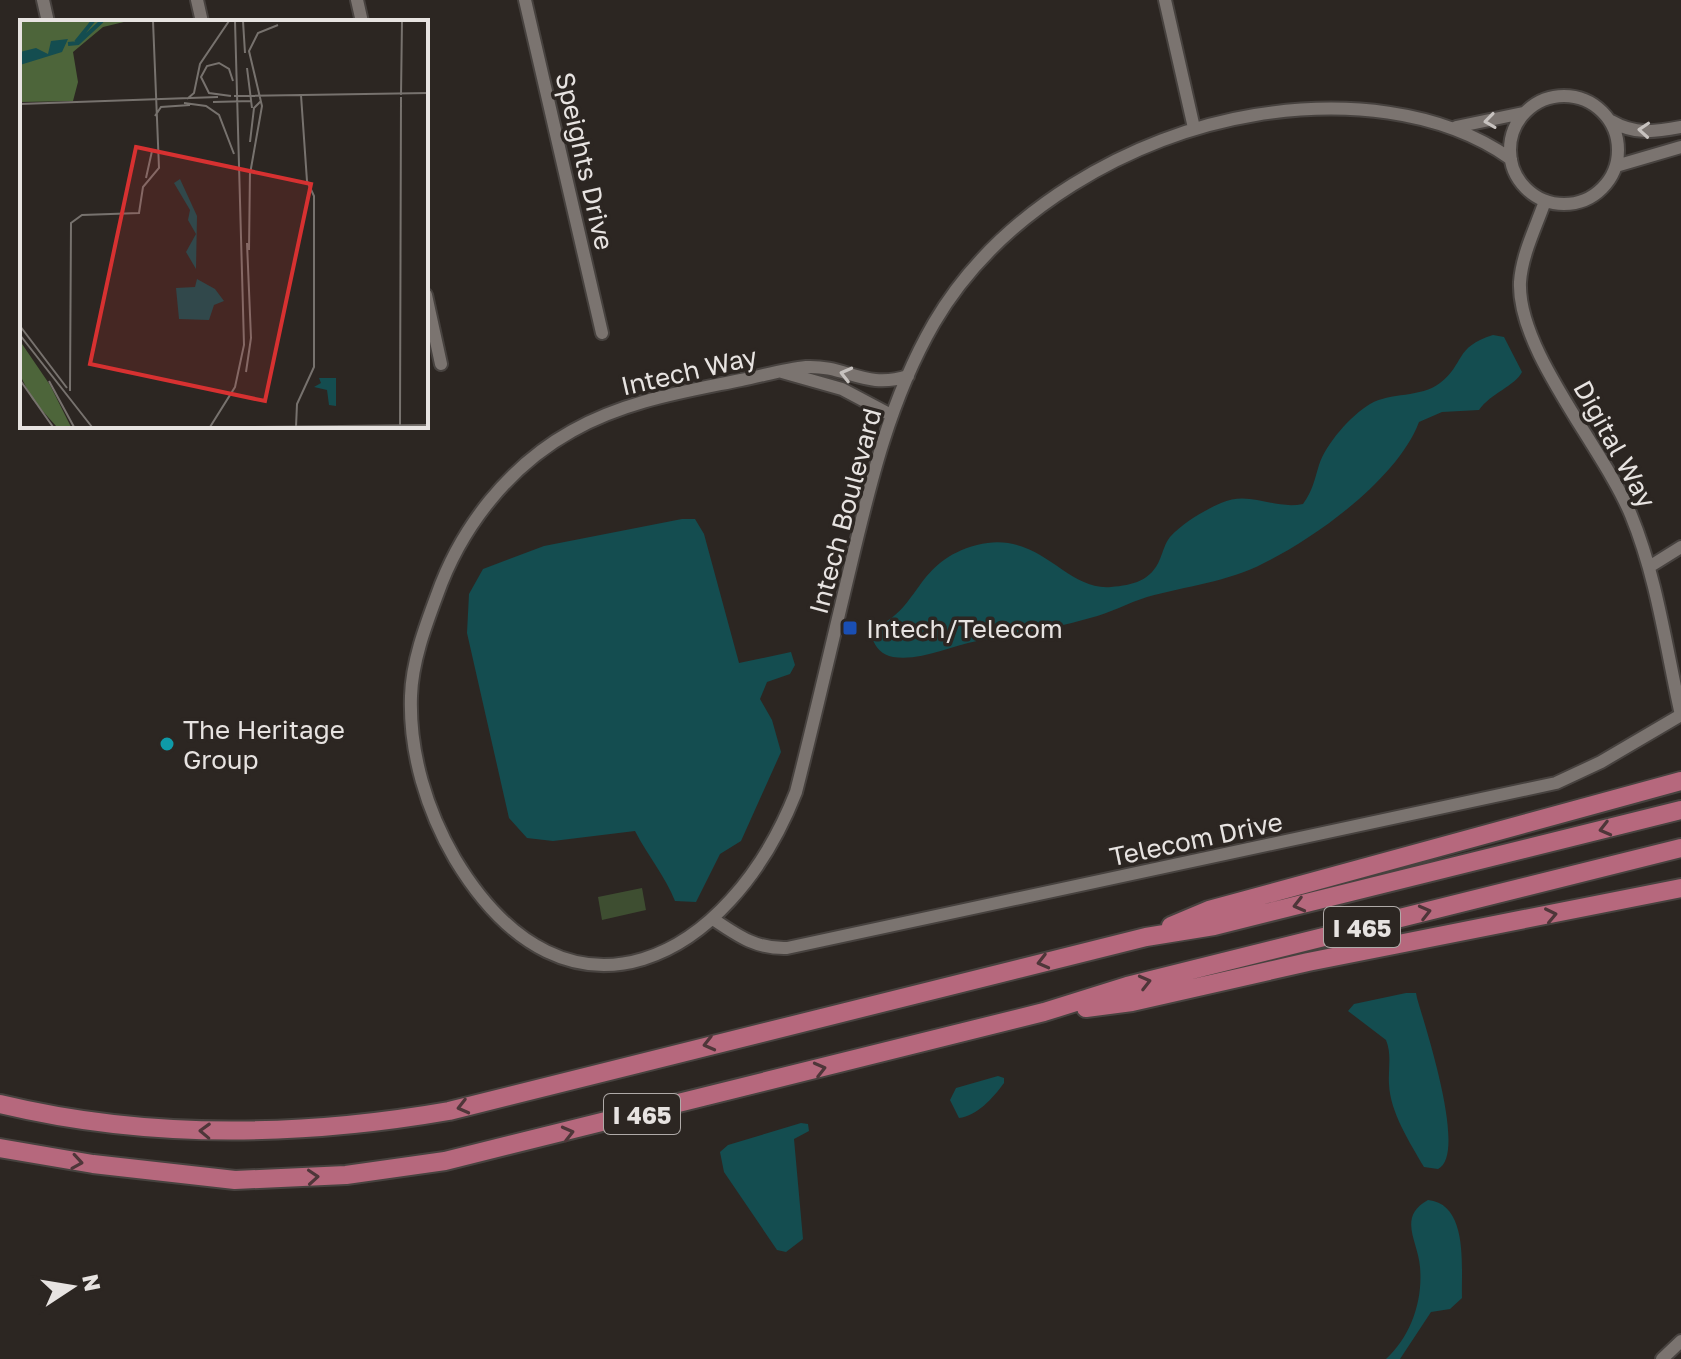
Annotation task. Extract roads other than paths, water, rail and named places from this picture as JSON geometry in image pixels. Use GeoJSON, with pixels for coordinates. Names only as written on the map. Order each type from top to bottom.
{"type":"FeatureCollection","features":[{"type":"Feature","properties":{"kind":"highway"},"geometry":{"type":"LineString","coordinates":[[1146,937],[1209,910],[1681,779]]}},
{"type":"Feature","properties":{"kind":"highway","name":"I 465"},"geometry":{"type":"LineString","coordinates":[[0,1104],[56,1116],[198,1131],[256,1132],[379,1123],[449,1111],[1146,937],[1214,926],[1681,810]]}},
{"type":"Feature","properties":{"kind":"highway","name":"I 465"},"geometry":{"type":"LineString","coordinates":[[0,1148],[93,1164],[235,1180],[312,1177],[416,1166],[512,1147],[1044,1012],[1127,986],[1681,848]]}},
{"type":"Feature","properties":{"kind":"highway"},"geometry":{"type":"LineString","coordinates":[[1044,1012],[1132,1002],[1308,962],[1675,891]]}},
{"type":"Feature","properties":{"kind":"street"},"geometry":{"type":"LineString","coordinates":[[43,0],[48,20]]}},
{"type":"Feature","properties":{"kind":"street"},"geometry":{"type":"LineString","coordinates":[[197,0],[202,20]]}},
{"type":"Feature","properties":{"kind":"street"},"geometry":{"type":"LineString","coordinates":[[357,0],[362,20]]}},
{"type":"Feature","properties":{"kind":"street","name":"Speights Drive"},"geometry":{"type":"LineString","coordinates":[[525,0],[602,333]]}},
{"type":"Feature","properties":{"kind":"street"},"geometry":{"type":"LineString","coordinates":[[1165,0],[1194,128]]}},
{"type":"Feature","properties":{"kind":"street"},"geometry":{"type":"LineString","coordinates":[[1609,119],[1618,143],[1616,166],[1604,187],[1587,200],[1566,205],[1545,201],[1521,183],[1511,159],[1512,133],[1524,113],[1545,99],[1570,96],[1593,104],[1624,128],[1647,133],[1681,127]]}},
{"type":"Feature","properties":{"kind":"street","name":"Intech Boulevard"},"geometry":{"type":"LineString","coordinates":[[648,959],[675,946],[713,919],[760,866],[791,807],[875,464],[891,415],[933,325],[955,294],[1027,219],[1096,170],[1138,149],[1194,128],[1258,114],[1322,109],[1391,114],[1456,127],[1511,159]]}},
{"type":"Feature","properties":{"kind":"street","name":"Intech Boulevard"},"geometry":{"type":"LineString","coordinates":[[1456,127],[1524,113]]}},
{"type":"Feature","properties":{"kind":"street"},"geometry":{"type":"LineString","coordinates":[[1616,166],[1681,147]]}},
{"type":"Feature","properties":{"kind":"street","name":"Digital Way"},"geometry":{"type":"LineString","coordinates":[[1545,201],[1521,276],[1524,318],[1535,349],[1625,502],[1649,567],[1681,715]]}},
{"type":"Feature","properties":{"kind":"street"},"geometry":{"type":"LineString","coordinates":[[428,304],[441,364]]}},
{"type":"Feature","properties":{"kind":"street","name":"Intech Way"},"geometry":{"type":"LineString","coordinates":[[648,959],[611,967],[569,961],[538,949],[508,926],[481,898],[440,833],[424,790],[411,699],[414,671],[425,628],[447,567],[482,511],[523,467],[569,432],[625,407],[782,372],[821,368],[878,383],[908,376]]}},
{"type":"Feature","properties":{"kind":"street"},"geometry":{"type":"LineString","coordinates":[[782,372],[842,389],[891,415]]}},
{"type":"Feature","properties":{"kind":"street"},"geometry":{"type":"LineString","coordinates":[[1649,567],[1681,547]]}},
{"type":"Feature","properties":{"kind":"street","name":"Telecom Drive"},"geometry":{"type":"LineString","coordinates":[[713,919],[747,942],[766,949],[787,948],[928,919],[1556,783],[1601,762],[1681,715]]}},
{"type":"Feature","properties":{"kind":"street"},"geometry":{"type":"LineString","coordinates":[[1662,1359],[1681,1341]]}},
{"type":"Feature","properties":{"kind":"water"},"geometry":{"type":"Polygon","coordinates":[[[1493,335],[1504,337],[1522,372],[1519,377],[1479,410],[1442,412],[1419,422],[1393,464],[1354,504],[1308,538],[1264,563],[1236,575],[1147,597],[1076,622],[977,641],[925,655],[904,658],[889,656],[880,650],[872,638],[877,626],[902,608],[941,562],[977,545],[999,542],[1018,545],[1079,580],[1094,586],[1119,586],[1146,577],[1156,566],[1175,532],[1194,517],[1221,503],[1252,499],[1282,505],[1303,504],[1327,448],[1355,416],[1378,400],[1432,388],[1448,376],[1466,350],[1493,335]]]}},
{"type":"Feature","properties":{"kind":"water"},"geometry":{"type":"Polygon","coordinates":[[[695,519],[704,534],[739,663],[791,652],[795,665],[790,674],[767,682],[760,699],[772,720],[781,752],[741,841],[720,854],[696,902],[675,901],[635,831],[553,841],[527,838],[509,818],[467,633],[469,594],[483,569],[544,546],[695,519]]]}},
{"type":"Feature","properties":{"kind":"water"},"geometry":{"type":"Polygon","coordinates":[[[1416,993],[1447,1116],[1446,1159],[1438,1169],[1424,1167],[1397,1116],[1390,1095],[1386,1040],[1348,1011],[1354,1004],[1416,993]]]}},
{"type":"Feature","properties":{"kind":"water"},"geometry":{"type":"Polygon","coordinates":[[[998,1076],[1004,1078],[1004,1083],[990,1100],[972,1114],[959,1118],[950,1100],[956,1088],[998,1076]]]}},
{"type":"Feature","properties":{"kind":"water"},"geometry":{"type":"Polygon","coordinates":[[[801,1123],[808,1124],[809,1131],[794,1139],[803,1239],[786,1252],[777,1250],[724,1172],[720,1152],[728,1145],[801,1123]]]}},
{"type":"Feature","properties":{"kind":"water"},"geometry":{"type":"Polygon","coordinates":[[[1428,1200],[1441,1204],[1457,1225],[1462,1255],[1462,1298],[1450,1309],[1431,1312],[1400,1359],[1386,1359],[1402,1340],[1414,1317],[1420,1267],[1411,1222],[1413,1214],[1428,1200]]]}},
{"type":"Feature","properties":{"kind":"place","name":"Intech/Telecom"},"geometry":{"type":"Point","coordinates":[850,628]}},
{"type":"Feature","properties":{"kind":"place","name":"The Heritage Group"},"geometry":{"type":"Point","coordinates":[167,744]}}]}
